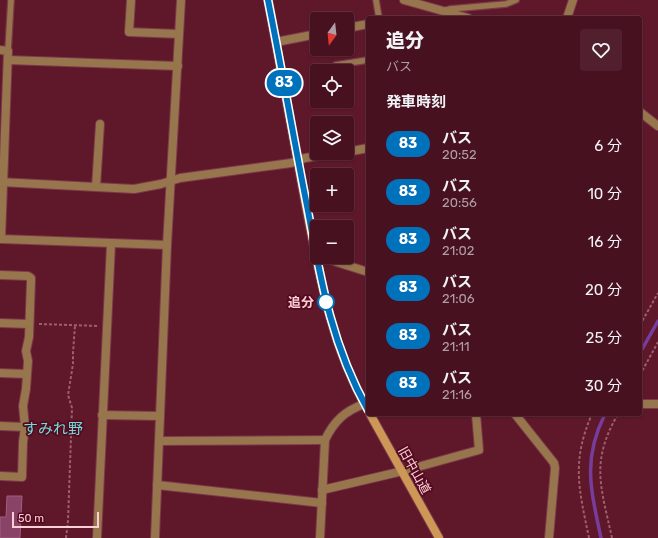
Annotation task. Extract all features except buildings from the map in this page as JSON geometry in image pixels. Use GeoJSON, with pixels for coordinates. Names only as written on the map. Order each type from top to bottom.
{"type":"FeatureCollection","features":[{"type":"Feature","properties":{"kind":"main road"},"geometry":{"type":"LineString","coordinates":[[268,0],[310,225]]}},
{"type":"Feature","properties":{"kind":"main road"},"geometry":{"type":"LineString","coordinates":[[317,264],[329,317],[338,346],[366,404]]}},
{"type":"Feature","properties":{"kind":"main road","name":"旧中山道"},"geometry":{"type":"LineString","coordinates":[[371,416],[440,538]]}},
{"type":"Feature","properties":{"kind":"street"},"geometry":{"type":"LineString","coordinates":[[131,0],[130,32],[179,34]]}},
{"type":"Feature","properties":{"kind":"street"},"geometry":{"type":"LineString","coordinates":[[155,538],[167,245],[172,181],[181,0]]}},
{"type":"Feature","properties":{"kind":"street"},"geometry":{"type":"LineString","coordinates":[[404,0],[461,16]]}},
{"type":"Feature","properties":{"kind":"street"},"geometry":{"type":"LineString","coordinates":[[568,16],[573,0]]}},
{"type":"Feature","properties":{"kind":"street"},"geometry":{"type":"LineString","coordinates":[[354,27],[366,24]]}},
{"type":"Feature","properties":{"kind":"street"},"geometry":{"type":"LineString","coordinates":[[276,42],[310,35]]}},
{"type":"Feature","properties":{"kind":"street"},"geometry":{"type":"LineString","coordinates":[[4,50],[8,60],[3,89],[1,239],[167,245]]}},
{"type":"Feature","properties":{"kind":"street"},"geometry":{"type":"LineString","coordinates":[[8,60],[178,66]]}},
{"type":"Feature","properties":{"kind":"street"},"geometry":{"type":"LineString","coordinates":[[642,116],[658,126]]}},
{"type":"Feature","properties":{"kind":"street"},"geometry":{"type":"LineString","coordinates":[[96,187],[100,124]]}},
{"type":"Feature","properties":{"kind":"street"},"geometry":{"type":"LineString","coordinates":[[354,151],[366,148]]}},
{"type":"Feature","properties":{"kind":"street"},"geometry":{"type":"LineString","coordinates":[[2,182],[134,189],[180,178],[291,163],[310,158]]}},
{"type":"Feature","properties":{"kind":"street"},"geometry":{"type":"LineString","coordinates":[[97,538],[111,244]]}},
{"type":"Feature","properties":{"kind":"street"},"geometry":{"type":"LineString","coordinates":[[343,264],[366,271]]}},
{"type":"Feature","properties":{"kind":"street"},"geometry":{"type":"LineString","coordinates":[[0,275],[28,276],[31,278],[32,324],[26,351],[28,361],[26,390],[23,406],[25,427],[22,477],[0,476]]}},
{"type":"Feature","properties":{"kind":"street"},"geometry":{"type":"LineString","coordinates":[[0,323],[32,324]]}},
{"type":"Feature","properties":{"kind":"street"},"geometry":{"type":"LineString","coordinates":[[0,373],[26,374]]}},
{"type":"Feature","properties":{"kind":"street"},"geometry":{"type":"LineString","coordinates":[[642,404],[658,404]]}},
{"type":"Feature","properties":{"kind":"street"},"geometry":{"type":"LineString","coordinates":[[320,538],[325,440],[330,428],[352,408],[366,406]]}},
{"type":"Feature","properties":{"kind":"street"},"geometry":{"type":"LineString","coordinates":[[102,415],[160,416]]}},
{"type":"Feature","properties":{"kind":"street"},"geometry":{"type":"LineString","coordinates":[[322,490],[403,471],[479,450],[476,416]]}},
{"type":"Feature","properties":{"kind":"street"},"geometry":{"type":"LineString","coordinates":[[516,416],[554,463],[555,468],[549,538]]}},
{"type":"Feature","properties":{"kind":"street"},"geometry":{"type":"LineString","coordinates":[[0,426],[25,427]]}},
{"type":"Feature","properties":{"kind":"street"},"geometry":{"type":"LineString","coordinates":[[159,441],[325,440]]}},
{"type":"Feature","properties":{"kind":"street"},"geometry":{"type":"LineString","coordinates":[[157,485],[322,503]]}},
{"type":"Feature","properties":{"kind":"lane"},"geometry":{"type":"LineString","coordinates":[[4,50],[11,0]]}},
{"type":"Feature","properties":{"kind":"lane"},"geometry":{"type":"LineString","coordinates":[[376,0],[379,16]]}},
{"type":"Feature","properties":{"kind":"lane"},"geometry":{"type":"LineString","coordinates":[[443,11],[450,9],[506,4],[516,0]]}},
{"type":"Feature","properties":{"kind":"lane"},"geometry":{"type":"LineString","coordinates":[[342,64],[366,60]]}},
{"type":"Feature","properties":{"kind":"path"},"geometry":{"type":"LineString","coordinates":[[642,321],[658,293]]}},
{"type":"Feature","properties":{"kind":"path"},"geometry":{"type":"LineString","coordinates":[[32,324],[100,326]]}},
{"type":"Feature","properties":{"kind":"path"},"geometry":{"type":"LineString","coordinates":[[66,538],[68,521],[72,408],[68,395],[73,364],[75,325]]}},
{"type":"Feature","properties":{"kind":"path"},"geometry":{"type":"LineString","coordinates":[[642,371],[658,342]]}},
{"type":"Feature","properties":{"kind":"path"},"geometry":{"type":"LineString","coordinates":[[589,538],[579,488],[578,474],[581,445],[585,429],[591,416]]}},
{"type":"Feature","properties":{"kind":"path"},"geometry":{"type":"LineString","coordinates":[[612,538],[601,484],[600,463],[604,442],[617,416]]}},
{"type":"Feature","properties":{"kind":"waterway"},"geometry":{"type":"LineString","coordinates":[[642,349],[658,321]]}},
{"type":"Feature","properties":{"kind":"waterway"},"geometry":{"type":"LineString","coordinates":[[601,538],[592,490],[591,461],[593,446],[604,416]]}},
{"type":"Feature","properties":{"kind":"bus line","name":"83"},"geometry":{"type":"LineString","coordinates":[[268,0],[329,317],[338,346],[366,407]]}},
{"type":"Feature","properties":{"kind":"place","name":"追分"},"geometry":{"type":"Point","coordinates":[326,302]}},
{"type":"Feature","properties":{"kind":"district","name":"すみれ野"},"geometry":{"type":"Point","coordinates":[53,429]}}]}
